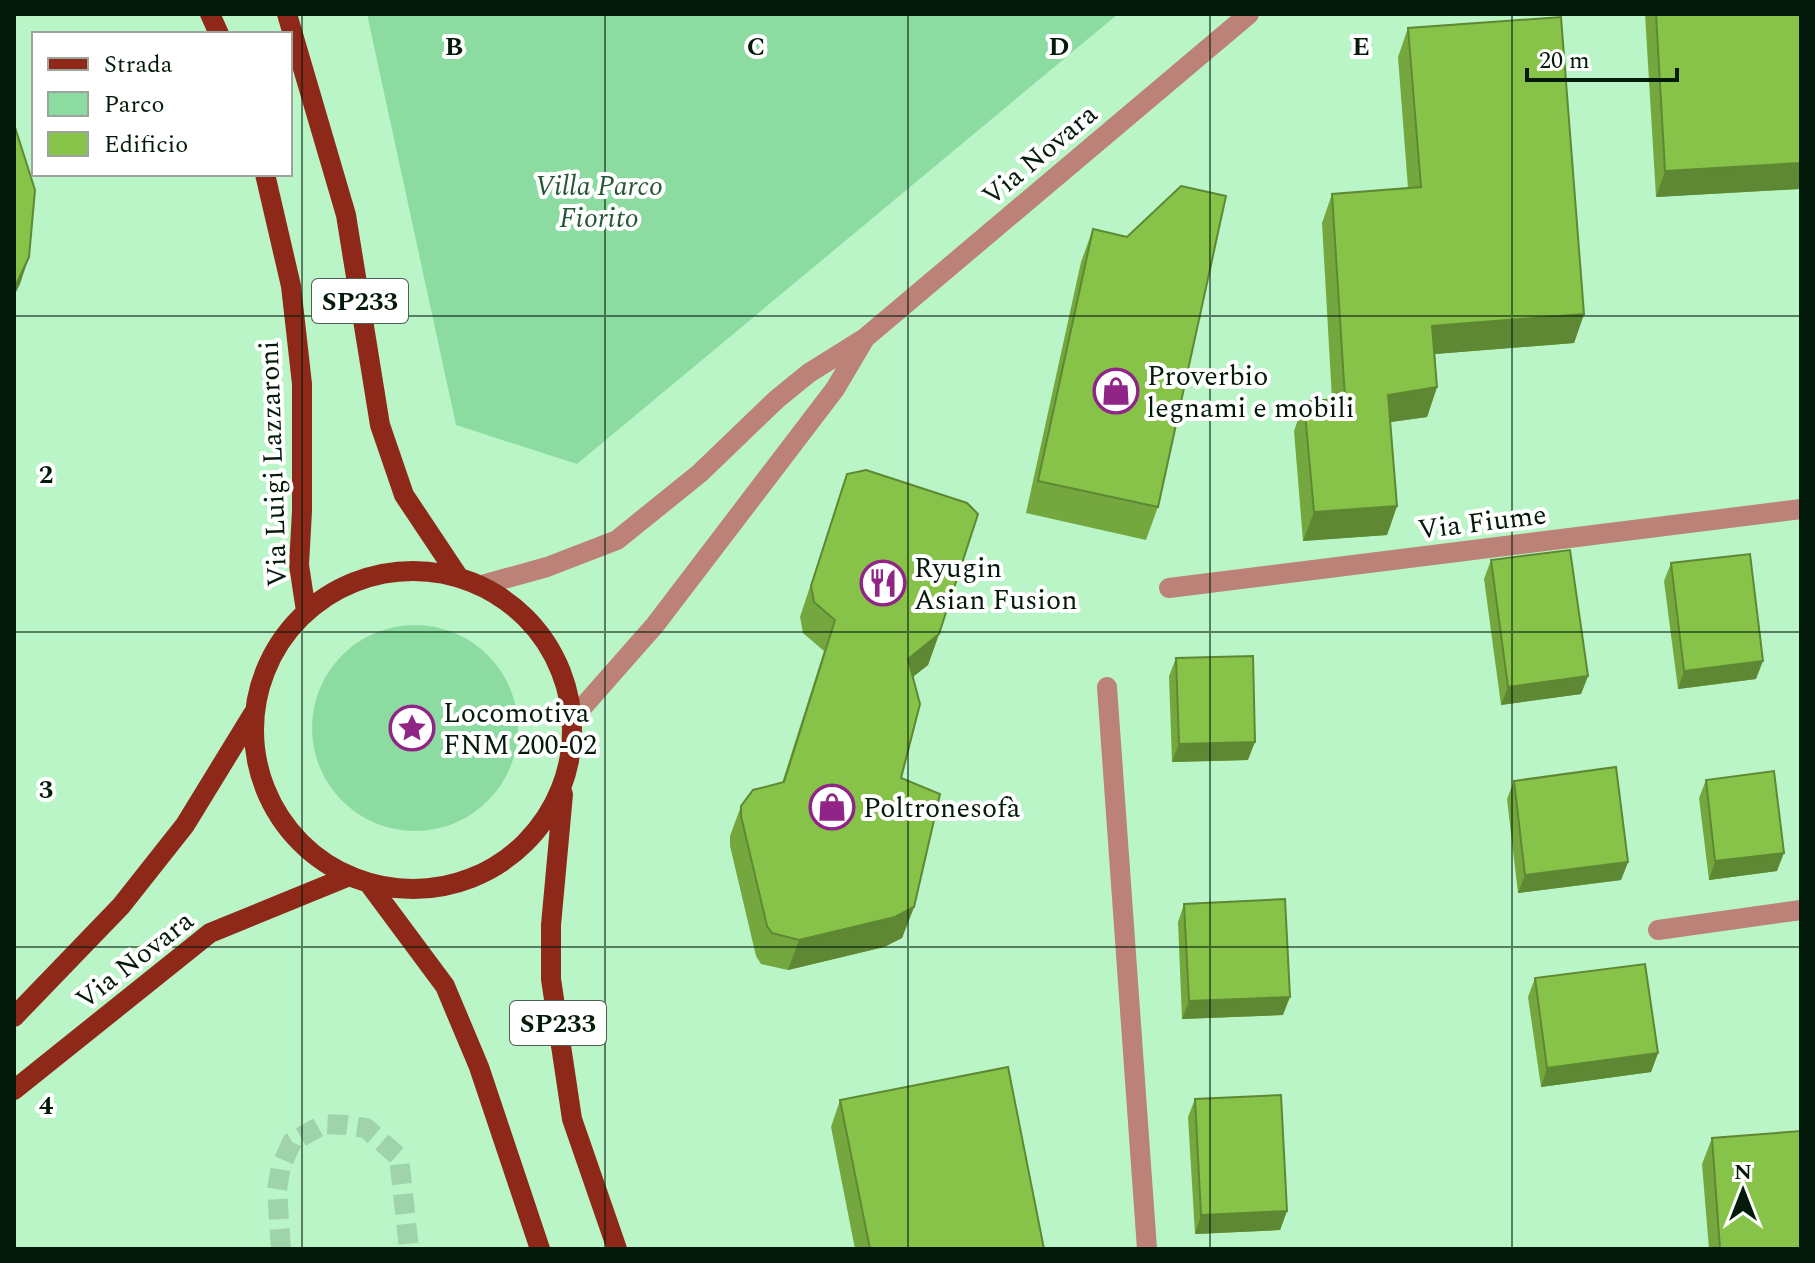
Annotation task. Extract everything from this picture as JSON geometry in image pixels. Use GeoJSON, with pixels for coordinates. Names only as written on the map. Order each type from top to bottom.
{"type":"FeatureCollection","features":[{"type":"Feature","properties":{"kind":"main road","name":"SP233"},"geometry":{"type":"LineString","coordinates":[[287,14],[346,215],[380,425],[404,495],[458,576]]}},
{"type":"Feature","properties":{"kind":"main road","name":"Via Luigi Lazzaroni"},"geometry":{"type":"LineString","coordinates":[[265,176],[291,286],[302,384],[299,565],[306,611]]}},
{"type":"Feature","properties":{"kind":"main road","name":"SP233"},"geometry":{"type":"LineString","coordinates":[[563,790],[531,840],[485,875],[428,890],[370,885],[347,877],[305,850],[274,811],[256,764],[253,714],[262,676],[280,640],[306,611],[352,582],[404,570],[458,576],[482,585],[528,618],[559,663],[574,717],[563,790],[551,925],[551,979],[572,1119],[617,1249]]}},
{"type":"Feature","properties":{"kind":"main road","name":"Via Novara"},"geometry":{"type":"LineString","coordinates":[[14,1017],[121,906],[185,825],[253,714]]}},
{"type":"Feature","properties":{"kind":"main road","name":"Via Novara"},"geometry":{"type":"LineString","coordinates":[[14,1090],[210,933],[347,877]]}},
{"type":"Feature","properties":{"kind":"main road","name":"SP233"},"geometry":{"type":"LineString","coordinates":[[370,885],[445,986],[479,1067],[540,1249]]}},
{"type":"Feature","properties":{"kind":"street","name":"Via Novara"},"geometry":{"type":"LineString","coordinates":[[482,585],[547,567],[617,540],[700,473],[798,382],[865,338],[1249,14]]}},
{"type":"Feature","properties":{"kind":"street","name":"Via Novara"},"geometry":{"type":"LineString","coordinates":[[574,717],[655,625],[835,389],[865,338]]}},
{"type":"Feature","properties":{"kind":"street","name":"Via Fiume"},"geometry":{"type":"LineString","coordinates":[[1169,588],[1801,509]]}},
{"type":"Feature","properties":{"kind":"street"},"geometry":{"type":"LineString","coordinates":[[1107,687],[1147,1249]]}},
{"type":"Feature","properties":{"kind":"street"},"geometry":{"type":"LineString","coordinates":[[1658,930],[1801,910]]}},
{"type":"Feature","properties":{"kind":"green space","name":"Villa Parco Fiorito"},"geometry":{"type":"Polygon","coordinates":[[[367,14],[1118,14],[577,464],[456,425],[367,14]]]}},
{"type":"Feature","properties":{"kind":"green space"},"geometry":{"type":"Polygon","coordinates":[[[415,625],[435,626],[455,632],[488,655],[511,688],[517,708],[517,748],[511,768],[488,801],[455,824],[435,830],[415,831],[395,830],[375,824],[342,801],[319,768],[313,748],[312,728],[313,708],[319,688],[342,655],[375,632],[395,626],[415,625]]]}},
{"type":"Feature","properties":{"kind":"building"},"geometry":{"type":"Polygon","coordinates":[[[1656,14],[1801,14],[1801,163],[1665,171],[1656,14]]]}},
{"type":"Feature","properties":{"kind":"building"},"geometry":{"type":"Polygon","coordinates":[[[1561,17],[1584,314],[1432,326],[1437,387],[1388,395],[1397,506],[1314,512],[1304,402],[1345,398],[1332,194],[1421,187],[1408,28],[1561,17]]]}},
{"type":"Feature","properties":{"kind":"building"},"geometry":{"type":"Polygon","coordinates":[[[14,124],[35,190],[29,257],[14,289],[14,124]]]}},
{"type":"Feature","properties":{"kind":"building","name":"Proverbio legnami e mobili"},"geometry":{"type":"Polygon","coordinates":[[[1181,186],[1226,196],[1158,507],[1038,481],[1093,229],[1127,237],[1181,186]]]}},
{"type":"Feature","properties":{"kind":"building"},"geometry":{"type":"Polygon","coordinates":[[[866,470],[967,503],[978,514],[939,634],[908,659],[920,704],[901,778],[940,794],[914,907],[895,917],[799,940],[772,933],[767,926],[741,806],[753,790],[784,782],[835,620],[814,602],[811,586],[847,474],[866,470]]]}},
{"type":"Feature","properties":{"kind":"building"},"geometry":{"type":"Polygon","coordinates":[[[1570,550],[1588,676],[1508,687],[1491,560],[1570,550]]]}},
{"type":"Feature","properties":{"kind":"building"},"geometry":{"type":"Polygon","coordinates":[[[1750,554],[1763,661],[1684,671],[1671,563],[1750,554]]]}},
{"type":"Feature","properties":{"kind":"building"},"geometry":{"type":"Polygon","coordinates":[[[1253,656],[1255,742],[1179,744],[1176,658],[1253,656]]]}},
{"type":"Feature","properties":{"kind":"building"},"geometry":{"type":"Polygon","coordinates":[[[1616,767],[1628,862],[1525,875],[1514,781],[1616,767]]]}},
{"type":"Feature","properties":{"kind":"building"},"geometry":{"type":"Polygon","coordinates":[[[1774,771],[1784,853],[1715,861],[1706,780],[1774,771]]]}},
{"type":"Feature","properties":{"kind":"building"},"geometry":{"type":"Polygon","coordinates":[[[1285,899],[1290,997],[1189,1001],[1184,904],[1285,899]]]}},
{"type":"Feature","properties":{"kind":"building"},"geometry":{"type":"Polygon","coordinates":[[[1645,964],[1658,1053],[1547,1068],[1535,978],[1645,964]]]}},
{"type":"Feature","properties":{"kind":"building"},"geometry":{"type":"Polygon","coordinates":[[[1008,1067],[1044,1249],[870,1249],[840,1100],[1008,1067]]]}},
{"type":"Feature","properties":{"kind":"building"},"geometry":{"type":"Polygon","coordinates":[[[1281,1095],[1287,1211],[1201,1215],[1195,1099],[1281,1095]]]}},
{"type":"Feature","properties":{"kind":"building"},"geometry":{"type":"Polygon","coordinates":[[[1801,1131],[1801,1249],[1720,1249],[1712,1138],[1801,1131]]]}},
{"type":"Feature","properties":{"kind":"tunnel"},"geometry":{"type":"LineString","coordinates":[[281,1249],[277,1190],[281,1166],[292,1142],[324,1124],[366,1128],[399,1157],[409,1249]]}},
{"type":"Feature","properties":{"kind":"place","name":"Proverbio legnami e mobili"},"geometry":{"type":"Point","coordinates":[1116,391]}},
{"type":"Feature","properties":{"kind":"place","name":"Ryugin Asian Fusion"},"geometry":{"type":"Point","coordinates":[883,583]}},
{"type":"Feature","properties":{"kind":"place","name":"Locomotiva FNM 200-02"},"geometry":{"type":"Point","coordinates":[412,728]}},
{"type":"Feature","properties":{"kind":"place","name":"Poltronesofà"},"geometry":{"type":"Point","coordinates":[832,807]}}]}
